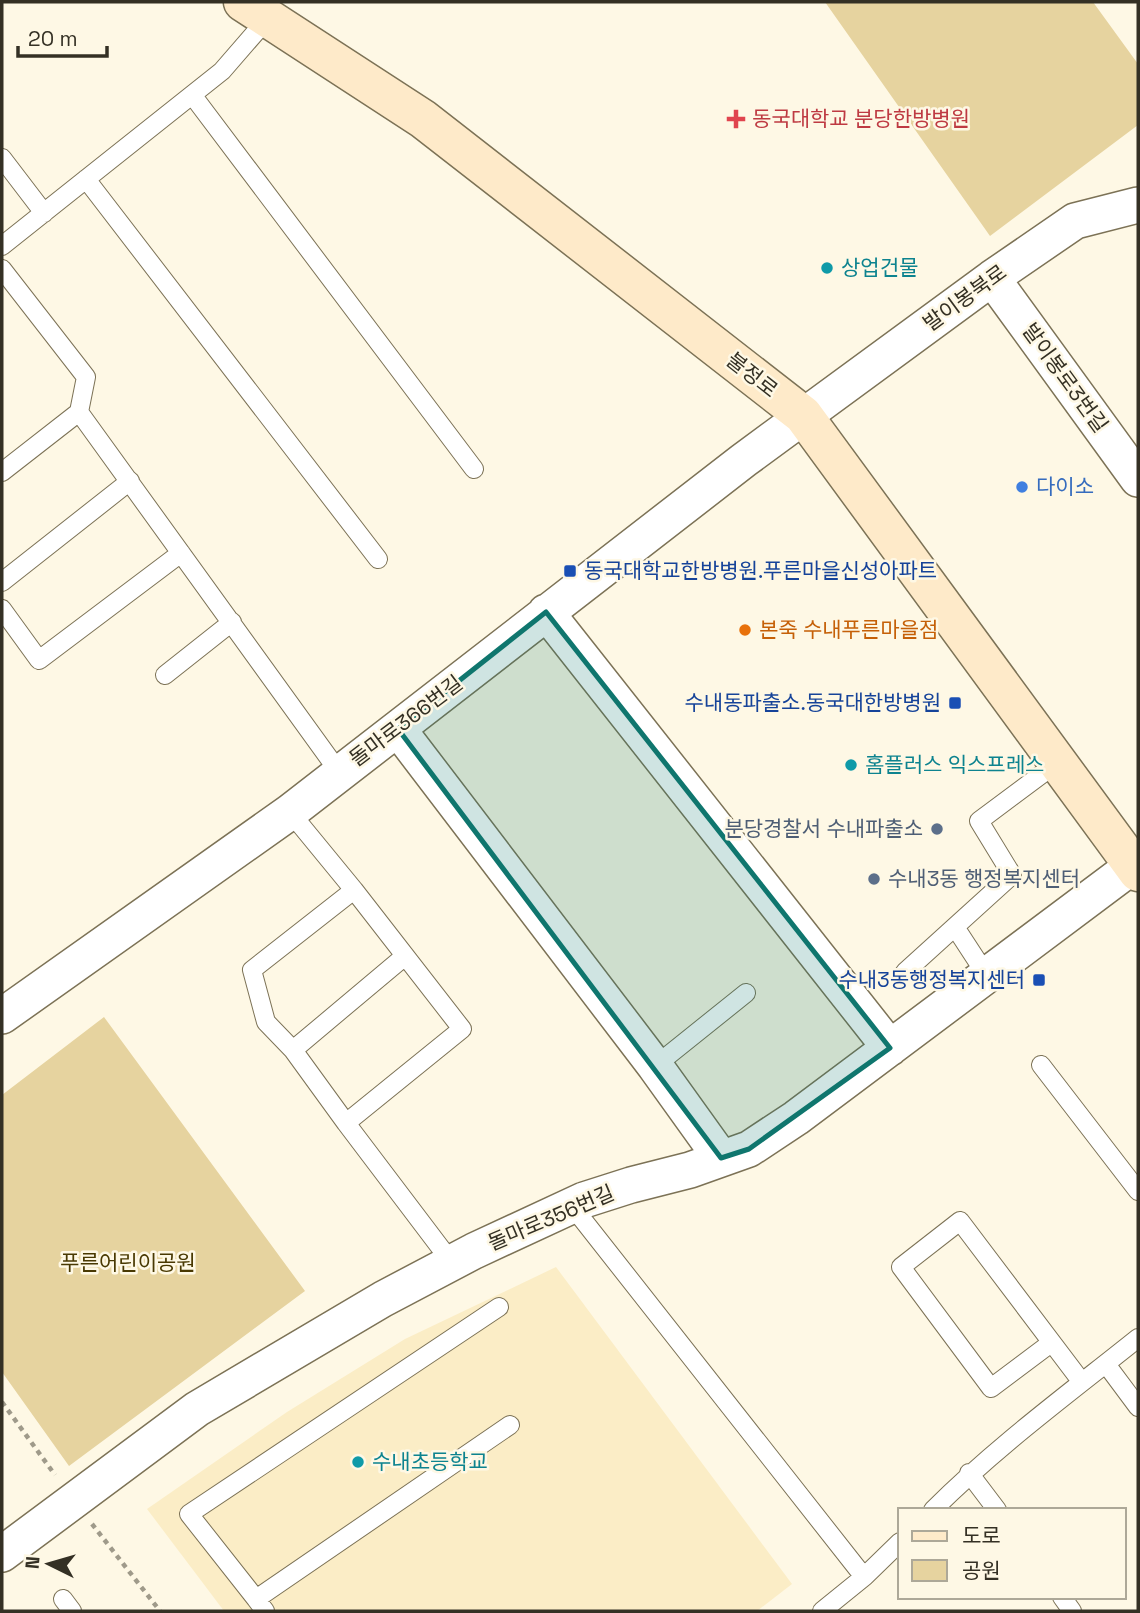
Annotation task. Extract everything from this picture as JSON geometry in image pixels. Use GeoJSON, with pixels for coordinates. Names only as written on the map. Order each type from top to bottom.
{"type":"FeatureCollection","features":[{"type":"Feature","properties":{"kind":"main road","name":"불정로"},"geometry":{"type":"LineString","coordinates":[[256,10],[423,119],[803,415],[1137,867]]}},
{"type":"Feature","properties":{"kind":"street","name":"발이봉북로"},"geometry":{"type":"LineString","coordinates":[[803,415],[1075,221],[1138,205]]}},
{"type":"Feature","properties":{"kind":"street","name":"발이봉로3번길"},"geometry":{"type":"LineString","coordinates":[[992,278],[1138,479]]}},
{"type":"Feature","properties":{"kind":"street","name":"돌마로366번길"},"geometry":{"type":"LineString","coordinates":[[2,1016],[290,812],[803,415]]}},
{"type":"Feature","properties":{"kind":"street"},"geometry":{"type":"LineString","coordinates":[[546,612],[890,1048]]}},
{"type":"Feature","properties":{"kind":"street"},"geometry":{"type":"LineString","coordinates":[[398,729],[655,1066],[721,1158]]}},
{"type":"Feature","properties":{"kind":"street","name":"돌마로356번길"},"geometry":{"type":"LineString","coordinates":[[2,1554],[197,1409],[383,1299],[572,1206],[749,1149],[796,1118],[1137,867]]}},
{"type":"Feature","properties":{"kind":"lane"},"geometry":{"type":"LineString","coordinates":[[2,246],[222,71],[256,10]]}},
{"type":"Feature","properties":{"kind":"lane"},"geometry":{"type":"LineString","coordinates":[[192,96],[474,469]]}},
{"type":"Feature","properties":{"kind":"lane"},"geometry":{"type":"LineString","coordinates":[[2,158],[44,213]]}},
{"type":"Feature","properties":{"kind":"lane"},"geometry":{"type":"LineString","coordinates":[[86,179],[378,559]]}},
{"type":"Feature","properties":{"kind":"lane"},"geometry":{"type":"LineString","coordinates":[[2,270],[86,377],[79,412],[2,472]]}},
{"type":"Feature","properties":{"kind":"lane"},"geometry":{"type":"LineString","coordinates":[[79,412],[339,772]]}},
{"type":"Feature","properties":{"kind":"lane"},"geometry":{"type":"LineString","coordinates":[[2,582],[130,481]]}},
{"type":"Feature","properties":{"kind":"lane"},"geometry":{"type":"LineString","coordinates":[[2,610],[39,660],[181,553]]}},
{"type":"Feature","properties":{"kind":"lane"},"geometry":{"type":"LineString","coordinates":[[165,675],[232,622]]}},
{"type":"Feature","properties":{"kind":"lane"},"geometry":{"type":"LineString","coordinates":[[905,972],[1012,875],[979,821],[1058,762]]}},
{"type":"Feature","properties":{"kind":"lane"},"geometry":{"type":"LineString","coordinates":[[290,812],[462,1029],[346,1123]]}},
{"type":"Feature","properties":{"kind":"lane"},"geometry":{"type":"LineString","coordinates":[[354,890],[252,970],[266,1022],[293,1050],[452,1263]]}},
{"type":"Feature","properties":{"kind":"lane"},"geometry":{"type":"LineString","coordinates":[[954,927],[987,975]]}},
{"type":"Feature","properties":{"kind":"lane"},"geometry":{"type":"LineString","coordinates":[[293,1050],[405,956]]}},
{"type":"Feature","properties":{"kind":"lane"},"geometry":{"type":"LineString","coordinates":[[655,1066],[746,993]]}},
{"type":"Feature","properties":{"kind":"lane"},"geometry":{"type":"LineString","coordinates":[[1041,1065],[1138,1191]]}},
{"type":"Feature","properties":{"kind":"lane"},"geometry":{"type":"LineString","coordinates":[[572,1206],[864,1577]]}},
{"type":"Feature","properties":{"kind":"lane"},"geometry":{"type":"LineString","coordinates":[[1051,1343],[991,1388],[901,1267],[960,1221],[1081,1381]]}},
{"type":"Feature","properties":{"kind":"lane"},"geometry":{"type":"LineString","coordinates":[[499,1307],[189,1514],[260,1605],[510,1425]]}},
{"type":"Feature","properties":{"kind":"lane"},"geometry":{"type":"LineString","coordinates":[[935,1508],[969,1473],[1138,1338]]}},
{"type":"Feature","properties":{"kind":"lane"},"geometry":{"type":"LineString","coordinates":[[1106,1363],[1138,1407]]}},
{"type":"Feature","properties":{"kind":"lane"},"geometry":{"type":"LineString","coordinates":[[969,1473],[995,1508]]}},
{"type":"Feature","properties":{"kind":"lane"},"geometry":{"type":"LineString","coordinates":[[822,1611],[864,1577],[898,1544]]}},
{"type":"Feature","properties":{"kind":"path"},"geometry":{"type":"LineString","coordinates":[[2,1402],[73,1500],[160,1611]]}},
{"type":"Feature","properties":{"kind":"highlighted area"},"geometry":{"type":"Polygon","coordinates":[[[546,612],[890,1048],[749,1149],[721,1158],[398,729],[546,612]]]}},
{"type":"Feature","properties":{"kind":"shaded area"},"geometry":{"type":"Polygon","coordinates":[[[556,1267],[792,1584],[757,1611],[224,1611],[147,1509],[287,1412],[405,1339],[556,1267]]]}},
{"type":"Feature","properties":{"kind":"green space"},"geometry":{"type":"Polygon","coordinates":[[[825,2],[1093,2],[1138,64],[1138,125],[990,236],[825,2]]]}},
{"type":"Feature","properties":{"kind":"green space","name":"푸른어린이공원"},"geometry":{"type":"Polygon","coordinates":[[[104,1017],[305,1291],[69,1466],[2,1372],[2,1095],[104,1017]]]}},
{"type":"Feature","properties":{"kind":"place","name":"동국대학교 분당한방병원"},"geometry":{"type":"Point","coordinates":[736,119]}},
{"type":"Feature","properties":{"kind":"place","name":"상업건물"},"geometry":{"type":"Point","coordinates":[827,268]}},
{"type":"Feature","properties":{"kind":"place","name":"다이소"},"geometry":{"type":"Point","coordinates":[1022,487]}},
{"type":"Feature","properties":{"kind":"place","name":"동국대학교한방병원.푸른마을신성아파트"},"geometry":{"type":"Point","coordinates":[570,571]}},
{"type":"Feature","properties":{"kind":"place","name":"본죽 수내푸른마을점"},"geometry":{"type":"Point","coordinates":[745,630]}},
{"type":"Feature","properties":{"kind":"place","name":"수내동파출소.동국대한방병원"},"geometry":{"type":"Point","coordinates":[955,703]}},
{"type":"Feature","properties":{"kind":"place","name":"홈플러스 익스프레스"},"geometry":{"type":"Point","coordinates":[851,765]}},
{"type":"Feature","properties":{"kind":"place","name":"분당경찰서 수내파출소"},"geometry":{"type":"Point","coordinates":[937,829]}},
{"type":"Feature","properties":{"kind":"place","name":"수내3동 행정복지센터"},"geometry":{"type":"Point","coordinates":[874,879]}},
{"type":"Feature","properties":{"kind":"place","name":"수내3동행정복지센터"},"geometry":{"type":"Point","coordinates":[1039,980]}},
{"type":"Feature","properties":{"kind":"place","name":"수내초등학교"},"geometry":{"type":"Point","coordinates":[358,1462]}}]}
